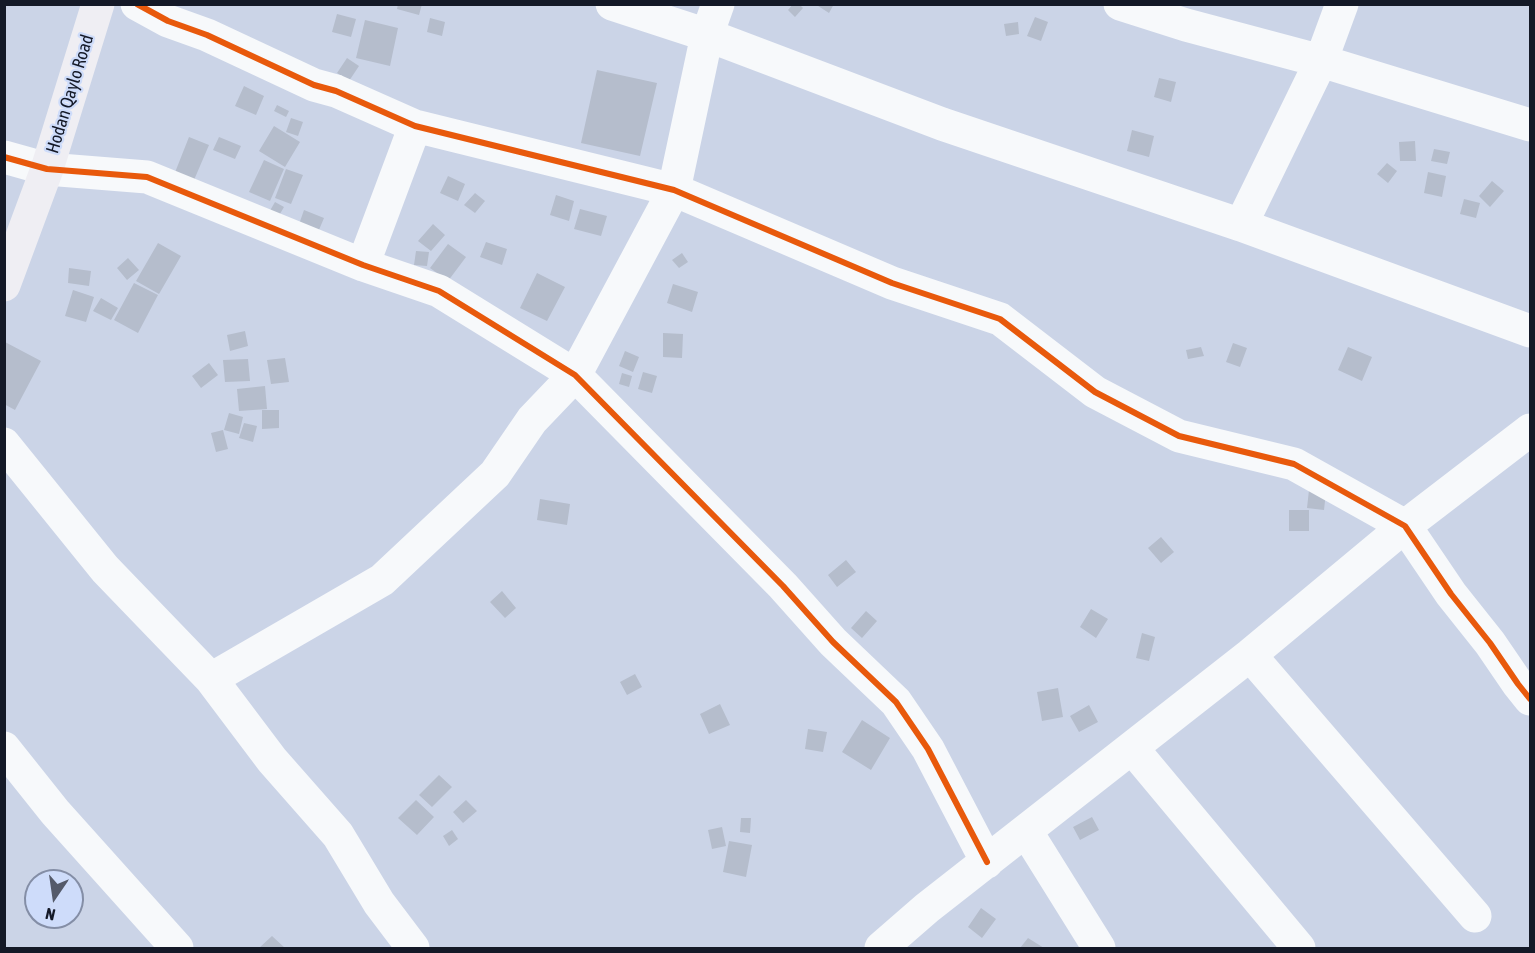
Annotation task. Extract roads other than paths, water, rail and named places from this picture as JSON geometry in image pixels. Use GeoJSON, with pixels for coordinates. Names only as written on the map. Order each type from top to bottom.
{"type":"FeatureCollection","features":[{"type":"Feature","properties":{"kind":"street","name":"Hodan Qaylo Road"},"geometry":{"type":"LineString","coordinates":[[4,285],[47,169],[98,4]]}},
{"type":"Feature","properties":{"kind":"street"},"geometry":{"type":"LineString","coordinates":[[137,4],[168,21],[207,35],[315,85],[336,91],[415,126],[674,190],[892,283],[1000,319],[1095,392],[1179,436],[1294,464],[1405,526],[1451,594],[1530,699]]}},
{"type":"Feature","properties":{"kind":"street"},"geometry":{"type":"LineString","coordinates":[[612,4],[712,20],[942,124],[1241,225],[1530,331]]}},
{"type":"Feature","properties":{"kind":"street"},"geometry":{"type":"LineString","coordinates":[[1120,4],[1530,125]]}},
{"type":"Feature","properties":{"kind":"street"},"geometry":{"type":"LineString","coordinates":[[1241,225],[1321,62],[1342,4]]}},
{"type":"Feature","properties":{"kind":"street"},"geometry":{"type":"LineString","coordinates":[[211,679],[382,580],[495,474],[532,420],[574,375],[674,190],[712,20]]}},
{"type":"Feature","properties":{"kind":"street"},"geometry":{"type":"LineString","coordinates":[[363,265],[415,126]]}},
{"type":"Feature","properties":{"kind":"street"},"geometry":{"type":"LineString","coordinates":[[4,157],[47,169],[147,177],[363,265],[439,291],[574,375],[783,586],[833,642],[896,702],[928,749],[987,862]]}},
{"type":"Feature","properties":{"kind":"street"},"geometry":{"type":"LineString","coordinates":[[881,948],[927,908],[1250,655],[1405,526],[1530,430]]}},
{"type":"Feature","properties":{"kind":"street"},"geometry":{"type":"LineString","coordinates":[[4,444],[105,569],[211,679],[272,760],[338,835],[379,903],[413,948]]}},
{"type":"Feature","properties":{"kind":"street"},"geometry":{"type":"LineString","coordinates":[[1250,655],[1475,916]]}},
{"type":"Feature","properties":{"kind":"street"},"geometry":{"type":"LineString","coordinates":[[4,748],[55,813],[177,948]]}},
{"type":"Feature","properties":{"kind":"street"},"geometry":{"type":"LineString","coordinates":[[1132,748],[1299,948]]}},
{"type":"Feature","properties":{"kind":"street"},"geometry":{"type":"LineString","coordinates":[[1026,831],[1099,948]]}}]}
